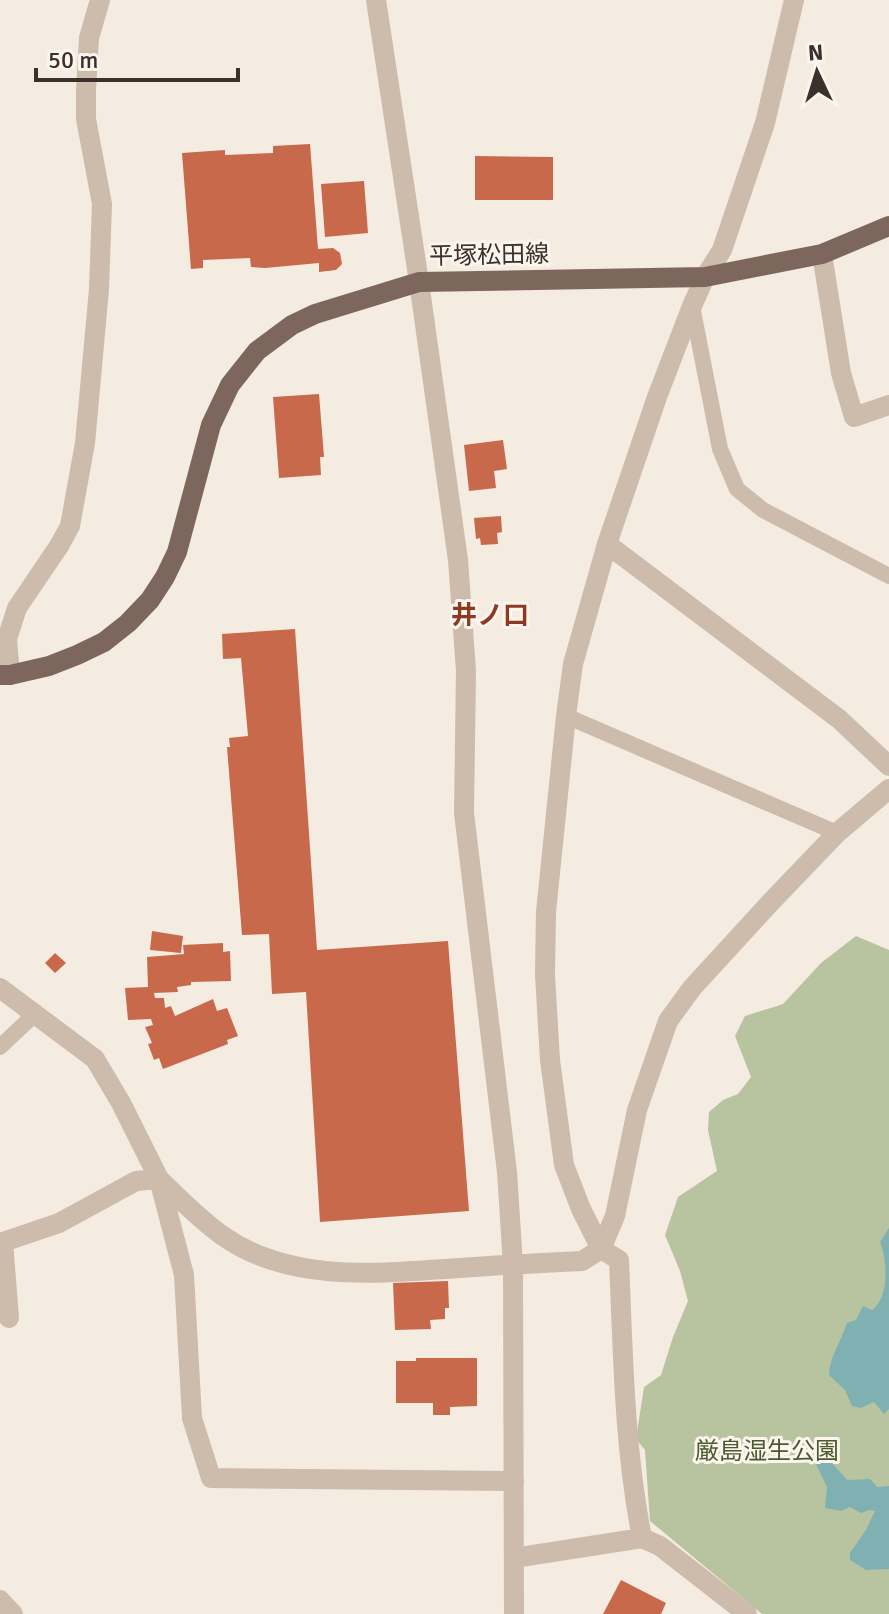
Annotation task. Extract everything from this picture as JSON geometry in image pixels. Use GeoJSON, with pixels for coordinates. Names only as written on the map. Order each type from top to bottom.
{"type":"FeatureCollection","features":[{"type":"Feature","properties":{"kind":"main road","name":"平塚松田線"},"geometry":{"type":"LineString","coordinates":[[5,675],[49,666],[104,642],[150,600],[177,552],[211,425],[230,385],[257,351],[292,325],[315,314],[419,282],[705,277],[822,254],[889,226]]}},
{"type":"Feature","properties":{"kind":"street"},"geometry":{"type":"LineString","coordinates":[[5,675],[7,639],[17,608],[70,526],[85,443],[99,289],[102,204],[86,119],[86,90],[89,38],[100,0]]}},
{"type":"Feature","properties":{"kind":"street"},"geometry":{"type":"LineString","coordinates":[[376,0],[458,560],[466,671],[464,813],[507,1172],[513,1265],[514,1614]]}},
{"type":"Feature","properties":{"kind":"street"},"geometry":{"type":"LineString","coordinates":[[642,1538],[635,1504],[626,1405],[619,1260],[601,1249],[564,1165],[549,1046],[545,975],[546,912],[573,664],[607,544],[657,397],[692,306],[722,250],[765,123],[794,0]]}},
{"type":"Feature","properties":{"kind":"street"},"geometry":{"type":"LineString","coordinates":[[822,254],[841,373],[854,417],[889,405]]}},
{"type":"Feature","properties":{"kind":"street"},"geometry":{"type":"LineString","coordinates":[[607,544],[839,719],[889,766]]}},
{"type":"Feature","properties":{"kind":"street"},"geometry":{"type":"LineString","coordinates":[[9,1318],[1,1243],[59,1223],[136,1181],[159,1179],[223,1236],[269,1259],[296,1266],[386,1273],[582,1261],[601,1249],[615,1216],[637,1110],[668,1021],[692,988],[837,833],[889,789]]}},
{"type":"Feature","properties":{"kind":"street"},"geometry":{"type":"LineString","coordinates":[[0,988],[95,1059],[159,1179],[184,1275],[192,1418],[211,1478],[514,1481]]}},
{"type":"Feature","properties":{"kind":"street"},"geometry":{"type":"LineString","coordinates":[[514,1558],[642,1538],[660,1546],[747,1614]]}},
{"type":"Feature","properties":{"kind":"street"},"geometry":{"type":"LineString","coordinates":[[0,1600],[13,1614]]}},
{"type":"Feature","properties":{"kind":"lane"},"geometry":{"type":"LineString","coordinates":[[692,306],[720,449],[737,489],[763,510],[889,576]]}},
{"type":"Feature","properties":{"kind":"lane"},"geometry":{"type":"LineString","coordinates":[[566,716],[837,833]]}},
{"type":"Feature","properties":{"kind":"lane"},"geometry":{"type":"LineString","coordinates":[[0,1047],[35,1014]]}},
{"type":"Feature","properties":{"kind":"green space","name":"厳島湿生公園"},"geometry":{"type":"Polygon","coordinates":[[[856,936],[889,950],[889,1614],[762,1614],[650,1521],[645,1450],[636,1439],[644,1387],[661,1375],[688,1301],[665,1235],[678,1197],[717,1171],[708,1130],[709,1112],[723,1100],[738,1094],[751,1077],[735,1036],[745,1016],[783,1004],[821,963],[856,936]]]}},
{"type":"Feature","properties":{"kind":"water"},"geometry":{"type":"Polygon","coordinates":[[[889,1228],[889,1409],[884,1414],[874,1402],[861,1408],[852,1406],[845,1390],[829,1375],[847,1323],[856,1320],[863,1306],[872,1310],[882,1297],[885,1259],[880,1242],[889,1228]]]}},
{"type":"Feature","properties":{"kind":"water"},"geometry":{"type":"Polygon","coordinates":[[[826,1456],[847,1480],[870,1479],[877,1487],[889,1486],[889,1569],[866,1570],[850,1560],[850,1553],[875,1511],[861,1513],[850,1507],[841,1511],[825,1508],[827,1487],[815,1462],[826,1456]]]}},
{"type":"Feature","properties":{"kind":"building"},"geometry":{"type":"Polygon","coordinates":[[[310,144],[318,249],[333,248],[340,253],[342,264],[336,270],[319,272],[319,263],[251,267],[250,258],[203,260],[203,268],[191,269],[182,153],[225,150],[225,155],[273,153],[273,146],[310,144]]]}},
{"type":"Feature","properties":{"kind":"building"},"geometry":{"type":"Polygon","coordinates":[[[475,156],[553,157],[553,200],[475,200],[475,156]]]}},
{"type":"Feature","properties":{"kind":"building"},"geometry":{"type":"Polygon","coordinates":[[[364,181],[368,233],[325,237],[321,184],[364,181]]]}},
{"type":"Feature","properties":{"kind":"building"},"geometry":{"type":"Polygon","coordinates":[[[319,394],[324,457],[320,457],[321,475],[279,478],[273,397],[319,394]]]}},
{"type":"Feature","properties":{"kind":"building"},"geometry":{"type":"Polygon","coordinates":[[[503,440],[507,469],[494,471],[496,488],[469,491],[464,445],[503,440]]]}},
{"type":"Feature","properties":{"kind":"building"},"geometry":{"type":"Polygon","coordinates":[[[501,516],[502,532],[497,533],[498,544],[481,545],[480,538],[476,539],[474,518],[501,516]]]}},
{"type":"Feature","properties":{"kind":"building"},"geometry":{"type":"Polygon","coordinates":[[[295,629],[317,950],[448,941],[469,1211],[320,1222],[306,992],[272,994],[269,934],[242,935],[227,747],[230,747],[229,738],[248,736],[241,658],[223,659],[222,634],[295,629]]]}},
{"type":"Feature","properties":{"kind":"building"},"geometry":{"type":"Polygon","coordinates":[[[152,931],[183,936],[181,953],[150,950],[152,931]]]}},
{"type":"Feature","properties":{"kind":"building"},"geometry":{"type":"Polygon","coordinates":[[[223,943],[223,952],[230,951],[231,981],[191,982],[191,985],[177,987],[178,992],[154,993],[155,998],[164,998],[165,1008],[171,1006],[175,1016],[213,999],[217,1011],[227,1008],[238,1036],[227,1040],[228,1044],[163,1069],[159,1058],[154,1060],[148,1044],[152,1043],[145,1027],[153,1025],[151,1019],[128,1020],[125,988],[148,987],[147,957],[184,954],[183,945],[223,943]]]}},
{"type":"Feature","properties":{"kind":"building"},"geometry":{"type":"Polygon","coordinates":[[[55,953],[66,963],[55,973],[45,963],[55,953]]]}},
{"type":"Feature","properties":{"kind":"building"},"geometry":{"type":"Polygon","coordinates":[[[448,1281],[449,1308],[445,1308],[445,1319],[430,1320],[431,1329],[395,1330],[393,1283],[448,1281]]]}},
{"type":"Feature","properties":{"kind":"building"},"geometry":{"type":"Polygon","coordinates":[[[416,1358],[477,1358],[477,1406],[450,1407],[450,1415],[433,1415],[433,1403],[396,1403],[396,1361],[416,1361],[416,1358]]]}},
{"type":"Feature","properties":{"kind":"building"},"geometry":{"type":"Polygon","coordinates":[[[621,1580],[666,1603],[661,1614],[603,1614],[621,1580]]]}},
{"type":"Feature","properties":{"kind":"district","name":"井ノ口"},"geometry":{"type":"Point","coordinates":[490,615]}}]}
